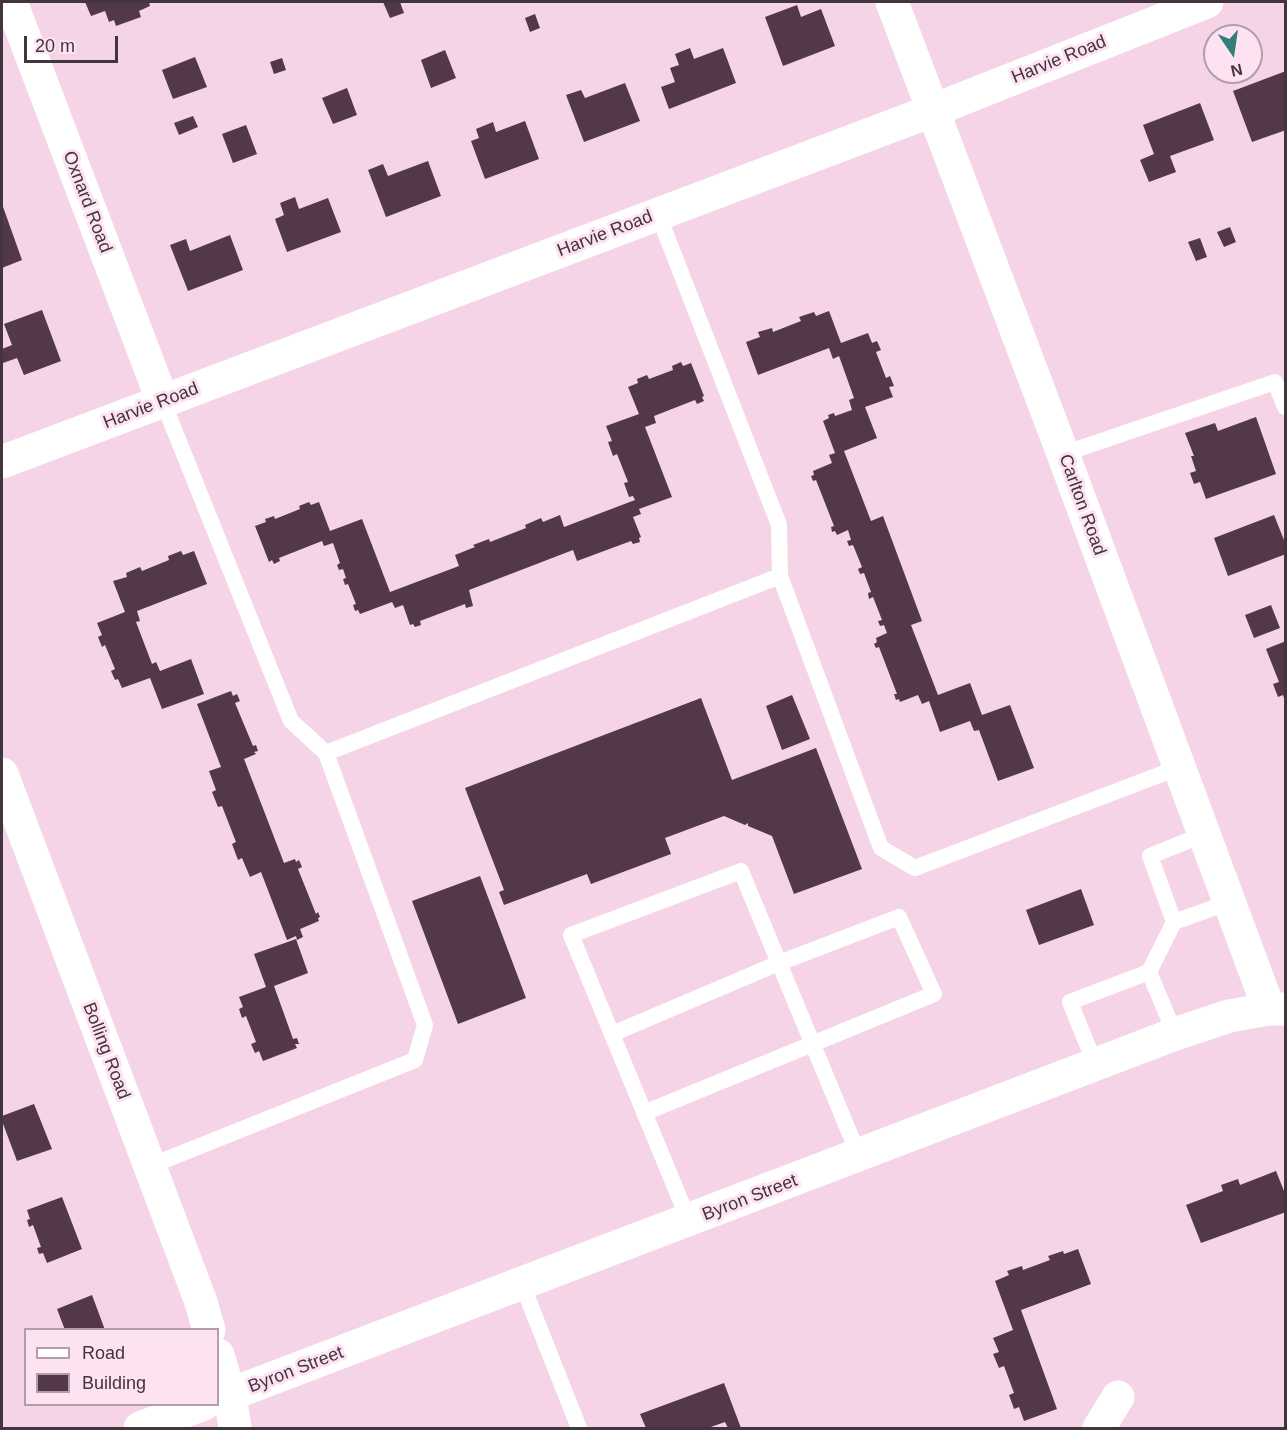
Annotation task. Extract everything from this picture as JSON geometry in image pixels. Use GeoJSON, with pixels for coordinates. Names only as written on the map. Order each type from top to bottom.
{"type":"FeatureCollection","features":[{"type":"Feature","properties":{"kind":"street","name":"Oxnard Road"},"geometry":{"type":"LineString","coordinates":[[11,2],[163,402]]}},
{"type":"Feature","properties":{"kind":"street","name":"Carlton Road"},"geometry":{"type":"LineString","coordinates":[[892,2],[1230,902],[1277,1009]]}},
{"type":"Feature","properties":{"kind":"street","name":"Harvie Road"},"geometry":{"type":"LineString","coordinates":[[2,462],[934,110],[1207,2]]}},
{"type":"Feature","properties":{"kind":"street","name":"Bolling Road"},"geometry":{"type":"LineString","coordinates":[[2,774],[209,1328]]}},
{"type":"Feature","properties":{"kind":"street","name":"Byron Street"},"geometry":{"type":"LineString","coordinates":[[219,1399],[1175,1034],[1229,1016],[1277,1009]]}},
{"type":"Feature","properties":{"kind":"street"},"geometry":{"type":"LineString","coordinates":[[1099,1428],[1118,1397]]}},
{"type":"Feature","properties":{"kind":"street"},"geometry":{"type":"LineString","coordinates":[[219,1403],[235,1428]]}},
{"type":"Feature","properties":{"kind":"street","name":"Byron Street"},"geometry":{"type":"LineString","coordinates":[[140,1428],[200,1406]]}},
{"type":"Feature","properties":{"kind":"lane"},"geometry":{"type":"LineString","coordinates":[[658,214],[779,525],[780,576],[881,848],[915,868],[1180,767]]}},
{"type":"Feature","properties":{"kind":"lane"},"geometry":{"type":"LineString","coordinates":[[1063,454],[1275,382],[1285,407]]}},
{"type":"Feature","properties":{"kind":"lane"},"geometry":{"type":"LineString","coordinates":[[150,1166],[415,1060],[425,1025],[326,753],[291,721],[163,402]]}},
{"type":"Feature","properties":{"kind":"lane"},"geometry":{"type":"LineString","coordinates":[[326,753],[780,576]]}},
{"type":"Feature","properties":{"kind":"lane"},"geometry":{"type":"LineString","coordinates":[[1174,922],[1150,856],[1205,834]]}},
{"type":"Feature","properties":{"kind":"lane"},"geometry":{"type":"LineString","coordinates":[[689,1221],[571,935],[741,871],[859,1156]]}},
{"type":"Feature","properties":{"kind":"lane"},"geometry":{"type":"LineString","coordinates":[[1095,1065],[1070,1002],[1149,972],[1174,922],[1230,902]]}},
{"type":"Feature","properties":{"kind":"lane"},"geometry":{"type":"LineString","coordinates":[[612,1034],[779,963],[899,917],[934,994],[644,1113]]}},
{"type":"Feature","properties":{"kind":"lane"},"geometry":{"type":"LineString","coordinates":[[1149,972],[1175,1034]]}},
{"type":"Feature","properties":{"kind":"lane"},"geometry":{"type":"LineString","coordinates":[[522,1284],[579,1428]]}},
{"type":"Feature","properties":{"kind":"building"},"geometry":{"type":"Polygon","coordinates":[[[85,2],[149,2],[150,6],[139,11],[141,17],[116,26],[114,20],[109,22],[105,11],[91,16],[85,2]]]}},
{"type":"Feature","properties":{"kind":"building"},"geometry":{"type":"Polygon","coordinates":[[[383,2],[400,2],[404,13],[390,18],[383,2]]]}},
{"type":"Feature","properties":{"kind":"building"},"geometry":{"type":"Polygon","coordinates":[[[797,5],[801,17],[821,9],[835,46],[783,66],[765,17],[797,5]]]}},
{"type":"Feature","properties":{"kind":"building"},"geometry":{"type":"Polygon","coordinates":[[[535,14],[540,28],[530,32],[525,18],[535,14]]]}},
{"type":"Feature","properties":{"kind":"building"},"geometry":{"type":"Polygon","coordinates":[[[690,48],[694,59],[723,48],[736,83],[669,109],[661,87],[675,82],[670,68],[679,65],[675,54],[690,48]]]}},
{"type":"Feature","properties":{"kind":"building"},"geometry":{"type":"Polygon","coordinates":[[[445,50],[456,78],[431,88],[421,60],[445,50]]]}},
{"type":"Feature","properties":{"kind":"building"},"geometry":{"type":"Polygon","coordinates":[[[195,57],[207,87],[173,99],[162,70],[195,57]]]}},
{"type":"Feature","properties":{"kind":"building"},"geometry":{"type":"Polygon","coordinates":[[[282,58],[286,70],[274,74],[270,62],[282,58]]]}},
{"type":"Feature","properties":{"kind":"building"},"geometry":{"type":"Polygon","coordinates":[[[1286,71],[1286,130],[1252,142],[1233,91],[1252,84],[1263,84],[1263,80],[1286,71]]]}},
{"type":"Feature","properties":{"kind":"building"},"geometry":{"type":"Polygon","coordinates":[[[625,83],[640,121],[584,142],[566,95],[581,90],[585,98],[625,83]]]}},
{"type":"Feature","properties":{"kind":"building"},"geometry":{"type":"Polygon","coordinates":[[[347,88],[357,115],[333,124],[322,98],[347,88]]]}},
{"type":"Feature","properties":{"kind":"building"},"geometry":{"type":"Polygon","coordinates":[[[1200,103],[1214,140],[1170,156],[1176,172],[1149,182],[1140,160],[1154,154],[1143,125],[1200,103]]]}},
{"type":"Feature","properties":{"kind":"building"},"geometry":{"type":"Polygon","coordinates":[[[193,116],[198,127],[179,135],[174,123],[193,116]]]}},
{"type":"Feature","properties":{"kind":"building"},"geometry":{"type":"Polygon","coordinates":[[[525,121],[539,159],[485,179],[471,141],[479,138],[476,129],[493,122],[496,132],[525,121]]]}},
{"type":"Feature","properties":{"kind":"building"},"geometry":{"type":"Polygon","coordinates":[[[246,125],[257,154],[233,163],[222,134],[246,125]]]}},
{"type":"Feature","properties":{"kind":"building"},"geometry":{"type":"Polygon","coordinates":[[[428,161],[441,196],[386,217],[368,170],[383,164],[388,176],[428,161]]]}},
{"type":"Feature","properties":{"kind":"building"},"geometry":{"type":"Polygon","coordinates":[[[295,197],[299,209],[328,198],[341,232],[287,252],[275,219],[284,215],[280,203],[295,197]]]}},
{"type":"Feature","properties":{"kind":"building"},"geometry":{"type":"Polygon","coordinates":[[[2,204],[22,260],[2,268],[2,204]]]}},
{"type":"Feature","properties":{"kind":"building"},"geometry":{"type":"Polygon","coordinates":[[[1230,227],[1236,242],[1224,247],[1217,232],[1230,227]]]}},
{"type":"Feature","properties":{"kind":"building"},"geometry":{"type":"Polygon","coordinates":[[[230,235],[243,270],[188,291],[170,245],[186,239],[190,251],[230,235]]]}},
{"type":"Feature","properties":{"kind":"building"},"geometry":{"type":"Polygon","coordinates":[[[1200,238],[1207,257],[1196,261],[1188,242],[1200,238]]]}},
{"type":"Feature","properties":{"kind":"building"},"geometry":{"type":"Polygon","coordinates":[[[42,310],[61,361],[24,375],[17,358],[3,363],[2,349],[12,345],[4,324],[42,310]]]}},
{"type":"Feature","properties":{"kind":"building"},"geometry":{"type":"Polygon","coordinates":[[[829,311],[841,343],[868,333],[872,343],[877,341],[881,350],[876,352],[886,378],[890,376],[894,386],[889,387],[893,397],[865,407],[877,438],[844,451],[871,521],[883,516],[922,621],[911,625],[938,695],[970,683],[982,715],[1010,705],[1034,768],[998,781],[979,730],[974,731],[970,721],[940,732],[929,701],[922,704],[918,695],[900,702],[899,699],[896,700],[894,694],[897,694],[879,647],[876,648],[874,644],[877,642],[876,638],[887,633],[884,625],[880,626],[878,621],[882,620],[873,597],[869,599],[868,593],[871,592],[864,573],[860,574],[858,569],[862,567],[853,545],[849,546],[847,541],[851,540],[848,530],[837,535],[835,531],[832,532],[831,527],[834,526],[816,480],[813,481],[811,476],[814,475],[813,471],[832,463],[829,455],[835,453],[823,421],[829,418],[828,415],[834,413],[835,416],[852,410],[849,400],[854,398],[839,356],[833,359],[829,348],[758,375],[746,342],[760,337],[758,332],[772,328],[773,332],[801,321],[799,317],[814,312],[816,316],[829,311]]]}},
{"type":"Feature","properties":{"kind":"building"},"geometry":{"type":"Polygon","coordinates":[[[681,362],[683,366],[691,363],[704,401],[697,404],[695,400],[654,416],[656,423],[645,427],[672,497],[639,509],[641,514],[633,517],[641,537],[640,542],[633,544],[631,541],[577,561],[573,550],[469,590],[473,606],[466,608],[465,604],[420,621],[421,625],[415,627],[413,624],[410,625],[403,605],[395,608],[392,602],[360,614],[358,610],[355,611],[353,605],[356,604],[348,584],[345,585],[343,579],[346,578],[343,569],[339,570],[337,565],[340,563],[333,543],[324,546],[322,541],[279,558],[280,561],[274,564],[272,560],[269,562],[255,526],[266,522],[265,519],[274,516],[275,519],[300,509],[299,506],[309,502],[311,505],[319,502],[330,531],[362,519],[390,592],[459,566],[455,555],[475,547],[473,545],[489,539],[490,542],[526,528],[525,525],[541,518],[543,522],[560,515],[564,527],[635,500],[633,496],[629,497],[624,483],[628,482],[617,454],[613,456],[608,442],[612,441],[606,426],[639,414],[628,387],[638,383],[637,379],[647,375],[649,379],[673,370],[672,366],[681,362]]]}},
{"type":"Feature","properties":{"kind":"building"},"geometry":{"type":"Polygon","coordinates":[[[1256,417],[1276,474],[1206,499],[1200,482],[1194,484],[1190,473],[1196,471],[1191,456],[1194,456],[1185,433],[1215,423],[1218,431],[1256,417]]]}},
{"type":"Feature","properties":{"kind":"building"},"geometry":{"type":"Polygon","coordinates":[[[1274,515],[1286,545],[1286,554],[1228,576],[1214,538],[1274,515]]]}},
{"type":"Feature","properties":{"kind":"building"},"geometry":{"type":"Polygon","coordinates":[[[181,551],[183,555],[194,551],[207,584],[137,611],[140,621],[136,622],[152,664],[156,662],[160,671],[191,659],[204,694],[162,709],[150,678],[122,688],[118,679],[115,680],[111,671],[115,669],[105,645],[102,647],[98,637],[102,635],[97,623],[125,612],[113,581],[127,577],[126,573],[140,567],[142,571],[169,560],[168,556],[181,551]]]}},
{"type":"Feature","properties":{"kind":"building"},"geometry":{"type":"Polygon","coordinates":[[[1271,605],[1280,628],[1254,638],[1245,615],[1271,605]]]}},
{"type":"Feature","properties":{"kind":"building"},"geometry":{"type":"Polygon","coordinates":[[[1286,641],[1285,701],[1283,695],[1278,697],[1273,684],[1279,682],[1266,649],[1286,641]]]}},
{"type":"Feature","properties":{"kind":"building"},"geometry":{"type":"Polygon","coordinates":[[[231,691],[233,696],[237,694],[240,701],[235,703],[253,746],[256,745],[258,751],[244,759],[284,863],[299,860],[302,867],[298,869],[316,914],[318,912],[320,917],[319,921],[300,929],[303,937],[297,940],[296,936],[287,940],[261,872],[250,877],[242,858],[238,860],[232,844],[236,842],[222,806],[218,807],[212,792],[216,790],[209,771],[221,767],[197,704],[231,691]]]}},
{"type":"Feature","properties":{"kind":"building"},"geometry":{"type":"Polygon","coordinates":[[[792,695],[810,739],[782,750],[766,706],[792,695]]]}},
{"type":"Feature","properties":{"kind":"building"},"geometry":{"type":"Polygon","coordinates":[[[701,698],[732,780],[816,748],[862,869],[794,894],[772,836],[748,826],[748,823],[745,825],[724,816],[665,838],[671,854],[591,884],[587,874],[504,905],[499,892],[504,890],[465,788],[701,698]]]}},
{"type":"Feature","properties":{"kind":"building"},"geometry":{"type":"Polygon","coordinates":[[[480,876],[526,998],[458,1024],[412,901],[480,876]]]}},
{"type":"Feature","properties":{"kind":"building"},"geometry":{"type":"Polygon","coordinates":[[[1081,889],[1094,925],[1039,945],[1026,910],[1081,889]]]}},
{"type":"Feature","properties":{"kind":"building"},"geometry":{"type":"Polygon","coordinates":[[[296,939],[308,973],[274,986],[293,1039],[297,1038],[299,1044],[295,1044],[297,1048],[263,1061],[259,1051],[255,1053],[251,1044],[256,1042],[246,1016],[242,1018],[239,1009],[243,1007],[239,997],[266,987],[254,954],[296,939]]]}},
{"type":"Feature","properties":{"kind":"building"},"geometry":{"type":"Polygon","coordinates":[[[34,1104],[52,1149],[17,1161],[2,1116],[34,1104]]]}},
{"type":"Feature","properties":{"kind":"building"},"geometry":{"type":"Polygon","coordinates":[[[1276,1171],[1286,1196],[1286,1212],[1201,1243],[1186,1205],[1223,1191],[1221,1185],[1238,1179],[1240,1185],[1276,1171]]]}},
{"type":"Feature","properties":{"kind":"building"},"geometry":{"type":"Polygon","coordinates":[[[62,1197],[82,1249],[47,1263],[43,1253],[39,1254],[37,1248],[41,1247],[33,1225],[29,1227],[27,1220],[30,1219],[27,1210],[62,1197]]]}},
{"type":"Feature","properties":{"kind":"building"},"geometry":{"type":"Polygon","coordinates":[[[1078,1249],[1091,1284],[1021,1310],[1057,1409],[1024,1421],[1019,1407],[1014,1409],[1009,1395],[1014,1393],[1004,1366],[999,1368],[993,1354],[999,1352],[993,1338],[1013,1330],[995,1281],[1009,1275],[1007,1271],[1022,1266],[1023,1270],[1050,1260],[1048,1256],[1078,1249]]]}},
{"type":"Feature","properties":{"kind":"building"},"geometry":{"type":"Polygon","coordinates":[[[92,1295],[104,1328],[64,1328],[57,1309],[92,1295]]]}},
{"type":"Feature","properties":{"kind":"building"},"geometry":{"type":"Polygon","coordinates":[[[724,1383],[741,1428],[728,1428],[725,1422],[708,1428],[646,1428],[640,1414],[724,1383]]]}}]}
